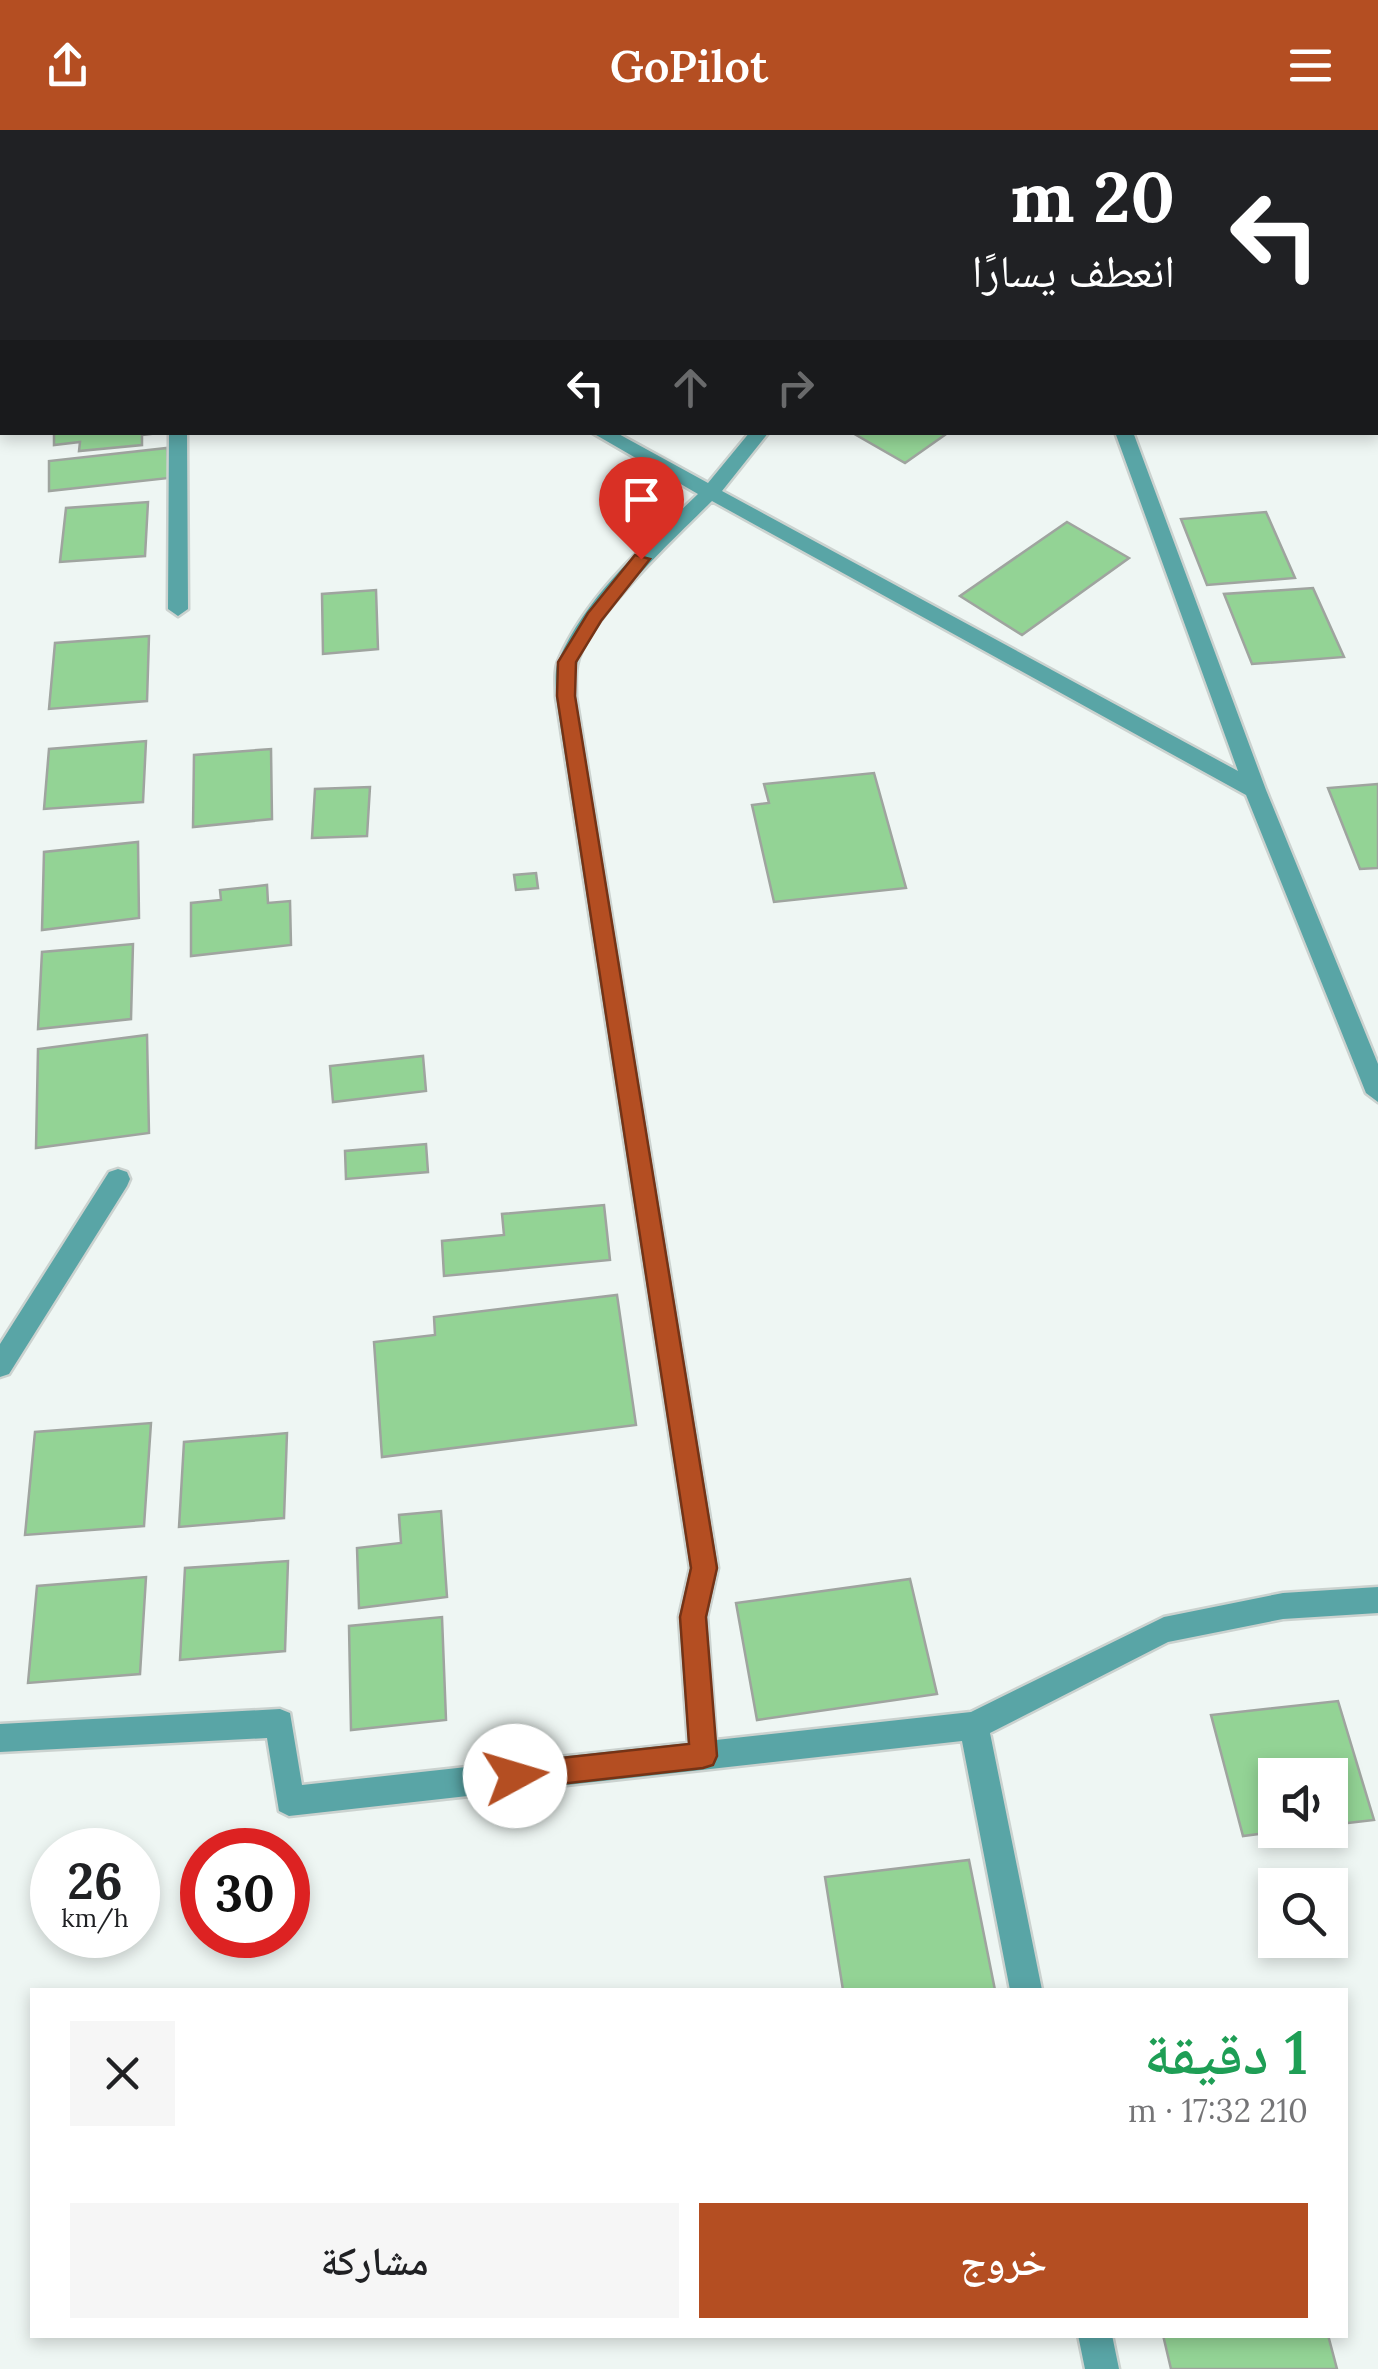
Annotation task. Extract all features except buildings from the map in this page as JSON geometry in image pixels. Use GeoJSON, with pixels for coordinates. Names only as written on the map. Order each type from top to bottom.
{"type":"FeatureCollection","features":[{"type":"Feature","properties":{"kind":"street"},"geometry":{"type":"LineString","coordinates":[[178,435],[178,609]]}},
{"type":"Feature","properties":{"kind":"street"},"geometry":{"type":"LineString","coordinates":[[605,435],[1254,790]]}},
{"type":"Feature","properties":{"kind":"street"},"geometry":{"type":"LineString","coordinates":[[703,1756],[693,1617],[704,1568],[566,696],[567,662],[594,617],[641,559],[710,493],[758,435]]}},
{"type":"Feature","properties":{"kind":"street"},"geometry":{"type":"LineString","coordinates":[[1125,435],[1254,790],[1378,1093]]}},
{"type":"Feature","properties":{"kind":"street"},"geometry":{"type":"LineString","coordinates":[[0,1366],[118,1180]]}},
{"type":"Feature","properties":{"kind":"street"},"geometry":{"type":"LineString","coordinates":[[0,1738],[280,1723],[289,1801],[974,1726],[1164,1630],[1283,1606],[1378,1600]]}},
{"type":"Feature","properties":{"kind":"street"},"geometry":{"type":"LineString","coordinates":[[974,1726],[1026,1988]]}},
{"type":"Feature","properties":{"kind":"street"},"geometry":{"type":"LineString","coordinates":[[1096,2338],[1102,2369]]}},
{"type":"Feature","properties":{"kind":"route"},"geometry":{"type":"LineString","coordinates":[[515,1776],[703,1756],[693,1617],[704,1568],[566,696],[567,662],[594,617],[641,559]]}}]}
